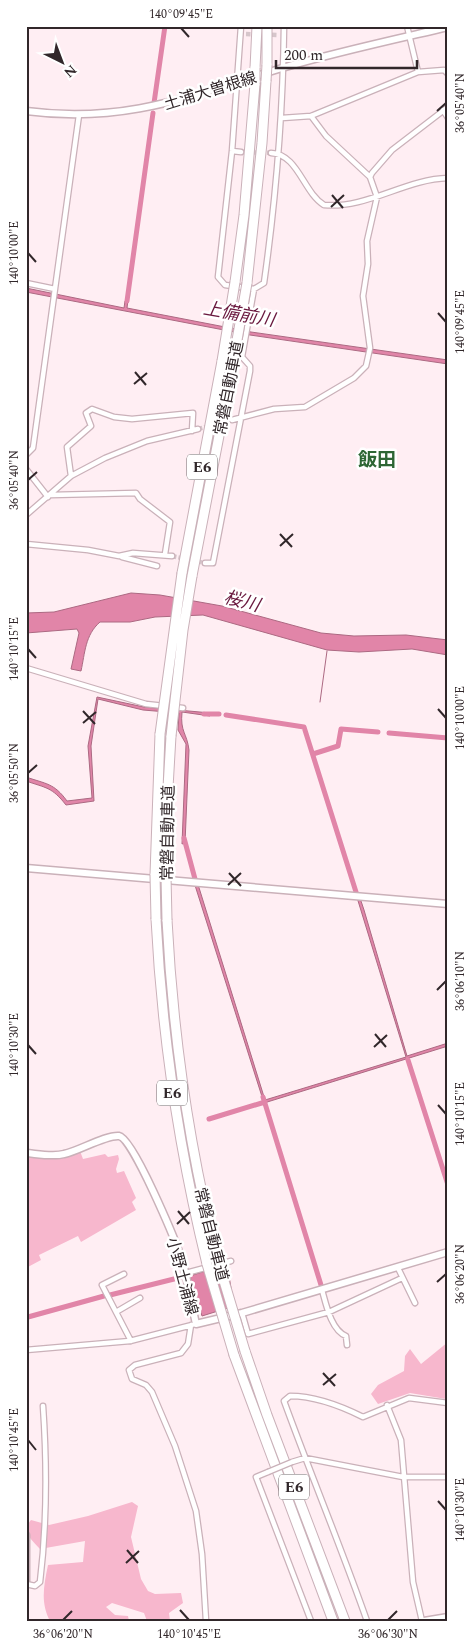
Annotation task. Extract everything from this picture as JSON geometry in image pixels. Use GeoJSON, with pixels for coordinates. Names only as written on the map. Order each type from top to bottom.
{"type":"FeatureCollection","features":[{"type":"Feature","properties":{"kind":"highway","name":"常磐自動車道"},"geometry":{"type":"LineString","coordinates":[[257,26],[255,84],[244,215],[235,282],[182,573],[160,734],[155,875],[156,919],[159,976],[170,1084],[183,1160],[207,1264],[234,1355],[333,1621]]}},
{"type":"Feature","properties":{"kind":"highway","name":"常磐自動車道"},"geometry":{"type":"LineString","coordinates":[[267,26],[262,143],[250,286],[233,363],[192,576],[183,630],[171,736],[167,805],[166,876],[169,974],[181,1081],[194,1157],[218,1261],[267,1416],[345,1621]]}},
{"type":"Feature","properties":{"kind":"main road","name":"土浦大曽根線"},"geometry":{"type":"LineString","coordinates":[[26,111],[79,115],[122,112],[160,106],[283,68],[448,27]]}},
{"type":"Feature","properties":{"kind":"main road"},"geometry":{"type":"LineString","coordinates":[[26,868],[448,904]]}},
{"type":"Feature","properties":{"kind":"main road","name":"小野土浦線"},"geometry":{"type":"LineString","coordinates":[[26,1153],[62,1155],[108,1138],[121,1136],[132,1150],[146,1175],[171,1232],[186,1273],[193,1325],[242,1313],[448,1252]]}},
{"type":"Feature","properties":{"kind":"main road"},"geometry":{"type":"LineString","coordinates":[[26,1535],[26,1584]]}},
{"type":"Feature","properties":{"kind":"main road"},"geometry":{"type":"LineString","coordinates":[[423,1621],[448,1617]]}},
{"type":"Feature","properties":{"kind":"street"},"geometry":{"type":"LineString","coordinates":[[241,26],[232,151],[218,276],[225,285],[250,286],[264,283],[282,118],[284,26]]}},
{"type":"Feature","properties":{"kind":"street"},"geometry":{"type":"LineString","coordinates":[[407,26],[418,72]]}},
{"type":"Feature","properties":{"kind":"street"},"geometry":{"type":"LineString","coordinates":[[240,34],[246,34]]}},
{"type":"Feature","properties":{"kind":"street"},"geometry":{"type":"LineString","coordinates":[[278,35],[284,35]]}},
{"type":"Feature","properties":{"kind":"street"},"geometry":{"type":"LineString","coordinates":[[282,118],[311,116],[418,72],[444,70],[448,74]]}},
{"type":"Feature","properties":{"kind":"street"},"geometry":{"type":"LineString","coordinates":[[370,177],[392,150],[446,109],[448,118]]}},
{"type":"Feature","properties":{"kind":"street"},"geometry":{"type":"LineString","coordinates":[[26,455],[33,448],[79,115]]}},
{"type":"Feature","properties":{"kind":"street"},"geometry":{"type":"LineString","coordinates":[[232,420],[274,408],[305,407],[354,378],[366,366],[370,357],[364,296],[368,264],[367,241],[377,197],[370,177],[326,136],[311,116]]}},
{"type":"Feature","properties":{"kind":"street"},"geometry":{"type":"LineString","coordinates":[[232,151],[241,152]]}},
{"type":"Feature","properties":{"kind":"street"},"geometry":{"type":"LineString","coordinates":[[271,153],[279,154],[292,164],[310,192],[324,205],[377,197],[421,182],[448,178]]}},
{"type":"Feature","properties":{"kind":"street"},"geometry":{"type":"LineString","coordinates":[[26,283],[55,290]]}},
{"type":"Feature","properties":{"kind":"street"},"geometry":{"type":"LineString","coordinates":[[205,563],[213,563],[250,371],[250,366],[242,357],[247,329],[250,286]]}},
{"type":"Feature","properties":{"kind":"street"},"geometry":{"type":"LineString","coordinates":[[71,476],[67,447],[91,426],[86,413],[92,408],[114,417],[132,419],[193,413],[192,431]]}},
{"type":"Feature","properties":{"kind":"street"},"geometry":{"type":"LineString","coordinates":[[26,515],[71,476],[105,458],[148,441],[198,429]]}},
{"type":"Feature","properties":{"kind":"street"},"geometry":{"type":"LineString","coordinates":[[26,469],[50,496]]}},
{"type":"Feature","properties":{"kind":"street"},"geometry":{"type":"LineString","coordinates":[[50,496],[136,493],[140,500],[170,522],[165,554]]}},
{"type":"Feature","properties":{"kind":"street"},"geometry":{"type":"LineString","coordinates":[[26,544],[88,550],[157,566]]}},
{"type":"Feature","properties":{"kind":"street"},"geometry":{"type":"LineString","coordinates":[[119,556],[133,553],[172,556]]}},
{"type":"Feature","properties":{"kind":"street"},"geometry":{"type":"LineString","coordinates":[[26,668],[146,704],[183,708]]}},
{"type":"Feature","properties":{"kind":"street"},"geometry":{"type":"LineString","coordinates":[[186,1273],[231,1261]]}},
{"type":"Feature","properties":{"kind":"street"},"geometry":{"type":"LineString","coordinates":[[398,1268],[415,1303]]}},
{"type":"Feature","properties":{"kind":"street"},"geometry":{"type":"LineString","coordinates":[[124,1274],[102,1285],[131,1341]]}},
{"type":"Feature","properties":{"kind":"street"},"geometry":{"type":"LineString","coordinates":[[242,1313],[248,1334],[329,1312],[402,1278]]}},
{"type":"Feature","properties":{"kind":"street"},"geometry":{"type":"LineString","coordinates":[[322,1290],[329,1312],[340,1334],[346,1336],[347,1346]]}},
{"type":"Feature","properties":{"kind":"street"},"geometry":{"type":"LineString","coordinates":[[116,1312],[140,1298]]}},
{"type":"Feature","properties":{"kind":"street"},"geometry":{"type":"LineString","coordinates":[[26,1350],[131,1341],[193,1325],[188,1344],[181,1353],[135,1365],[130,1370],[130,1376],[146,1385],[152,1392],[189,1486],[199,1527],[206,1621]]}},
{"type":"Feature","properties":{"kind":"street"},"geometry":{"type":"LineString","coordinates":[[367,1621],[344,1554],[284,1401],[290,1396],[346,1408],[363,1417],[387,1405],[409,1398],[448,1403]]}},
{"type":"Feature","properties":{"kind":"street"},"geometry":{"type":"LineString","coordinates":[[387,1405],[401,1440],[413,1582],[423,1621]]}},
{"type":"Feature","properties":{"kind":"street"},"geometry":{"type":"LineString","coordinates":[[26,1584],[35,1586],[40,1582],[43,1558],[45,1536],[43,1406]]}},
{"type":"Feature","properties":{"kind":"street"},"geometry":{"type":"LineString","coordinates":[[312,1621],[256,1477],[305,1458],[404,1477],[448,1478]]}},
{"type":"Feature","properties":{"kind":"shaded area"},"geometry":{"type":"Polygon","coordinates":[[[26,288],[124,308],[125,301],[128,300],[127,308],[251,332],[448,360],[448,364],[250,335],[26,292],[26,288]]]}},
{"type":"Feature","properties":{"kind":"shaded area"},"geometry":{"type":"Polygon","coordinates":[[[131,593],[160,595],[222,606],[321,633],[354,636],[406,635],[448,640],[448,655],[412,649],[359,652],[327,650],[203,615],[155,617],[130,622],[100,622],[88,638],[81,671],[71,669],[79,633],[77,629],[26,633],[26,613],[54,612],[131,593]]]}},
{"type":"Feature","properties":{"kind":"shaded area"},"geometry":{"type":"Polygon","coordinates":[[[97,697],[144,707],[211,713],[210,716],[182,712],[182,724],[189,750],[185,843],[182,844],[186,744],[178,730],[179,713],[143,710],[98,699],[91,746],[94,801],[66,805],[52,791],[26,781],[26,777],[54,787],[67,801],[92,798],[88,746],[97,697]]]}},
{"type":"Feature","properties":{"kind":"shaded area"},"geometry":{"type":"Polygon","coordinates":[[[196,878],[265,1100],[406,1057],[355,891],[358,892],[364,910],[407,1056],[448,1043],[448,1046],[264,1103],[193,879],[196,878]]]}},
{"type":"Feature","properties":{"kind":"shaded area"},"geometry":{"type":"Polygon","coordinates":[[[80,1151],[83,1159],[105,1154],[108,1157],[118,1155],[117,1173],[124,1171],[136,1198],[132,1202],[136,1210],[81,1242],[78,1236],[39,1255],[41,1260],[26,1268],[26,1155],[60,1157],[80,1151]]]}},
{"type":"Feature","properties":{"kind":"shaded area"},"geometry":{"type":"Polygon","coordinates":[[[227,1264],[234,1306],[202,1316],[190,1276],[227,1264]]]}},
{"type":"Feature","properties":{"kind":"shaded area"},"geometry":{"type":"Polygon","coordinates":[[[448,1342],[448,1395],[446,1399],[410,1393],[378,1404],[371,1394],[378,1385],[404,1371],[405,1356],[410,1349],[421,1364],[448,1342]]]}},
{"type":"Feature","properties":{"kind":"shaded area"},"geometry":{"type":"Polygon","coordinates":[[[132,1502],[138,1506],[131,1537],[141,1579],[148,1591],[155,1594],[181,1593],[183,1603],[169,1613],[170,1621],[147,1621],[144,1613],[112,1603],[106,1607],[115,1615],[128,1616],[129,1621],[50,1621],[44,1600],[44,1586],[48,1565],[83,1562],[85,1541],[40,1549],[28,1535],[28,1524],[31,1520],[49,1525],[88,1516],[132,1502]]]}},
{"type":"Feature","properties":{"kind":"waterway"},"geometry":{"type":"LineString","coordinates":[[154,103],[165,26]]}},
{"type":"Feature","properties":{"kind":"waterway"},"geometry":{"type":"LineString","coordinates":[[127,301],[153,113]]}},
{"type":"Feature","properties":{"kind":"waterway"},"geometry":{"type":"LineString","coordinates":[[320,702],[327,651]]}},
{"type":"Feature","properties":{"kind":"waterway"},"geometry":{"type":"LineString","coordinates":[[204,714],[219,714]]}},
{"type":"Feature","properties":{"kind":"waterway"},"geometry":{"type":"LineString","coordinates":[[226,715],[304,727],[356,892]]}},
{"type":"Feature","properties":{"kind":"waterway"},"geometry":{"type":"LineString","coordinates":[[313,754],[338,746],[341,729],[378,732]]}},
{"type":"Feature","properties":{"kind":"waterway"},"geometry":{"type":"LineString","coordinates":[[389,733],[448,738]]}},
{"type":"Feature","properties":{"kind":"waterway"},"geometry":{"type":"LineString","coordinates":[[184,838],[195,879]]}},
{"type":"Feature","properties":{"kind":"waterway"},"geometry":{"type":"LineString","coordinates":[[408,1060],[448,1185]]}},
{"type":"Feature","properties":{"kind":"waterway"},"geometry":{"type":"LineString","coordinates":[[263,1097],[321,1285]]}},
{"type":"Feature","properties":{"kind":"waterway"},"geometry":{"type":"LineString","coordinates":[[209,1119],[265,1102]]}},
{"type":"Feature","properties":{"kind":"waterway"},"geometry":{"type":"LineString","coordinates":[[110,1295],[182,1277]]}},
{"type":"Feature","properties":{"kind":"waterway"},"geometry":{"type":"LineString","coordinates":[[28,1317],[104,1296]]}},
{"type":"Feature","properties":{"kind":"tunnel"},"geometry":{"type":"LineString","coordinates":[[246,34],[277,35]]}},
{"type":"Feature","properties":{"kind":"tunnel"},"geometry":{"type":"LineString","coordinates":[[241,152],[271,153]]}},
{"type":"Feature","properties":{"kind":"tunnel"},"geometry":{"type":"LineString","coordinates":[[198,429],[232,420]]}},
{"type":"Feature","properties":{"kind":"tunnel"},"geometry":{"type":"LineString","coordinates":[[172,556],[205,563]]}},
{"type":"Feature","properties":{"kind":"district","name":"飯田"},"geometry":{"type":"Point","coordinates":[377,459]}},
{"type":"Feature","properties":{"kind":"water label","name":"上備前川"},"geometry":{"type":"Point","coordinates":[239,314]}},
{"type":"Feature","properties":{"kind":"water label","name":"桜川"},"geometry":{"type":"Point","coordinates":[242,601]}}]}
